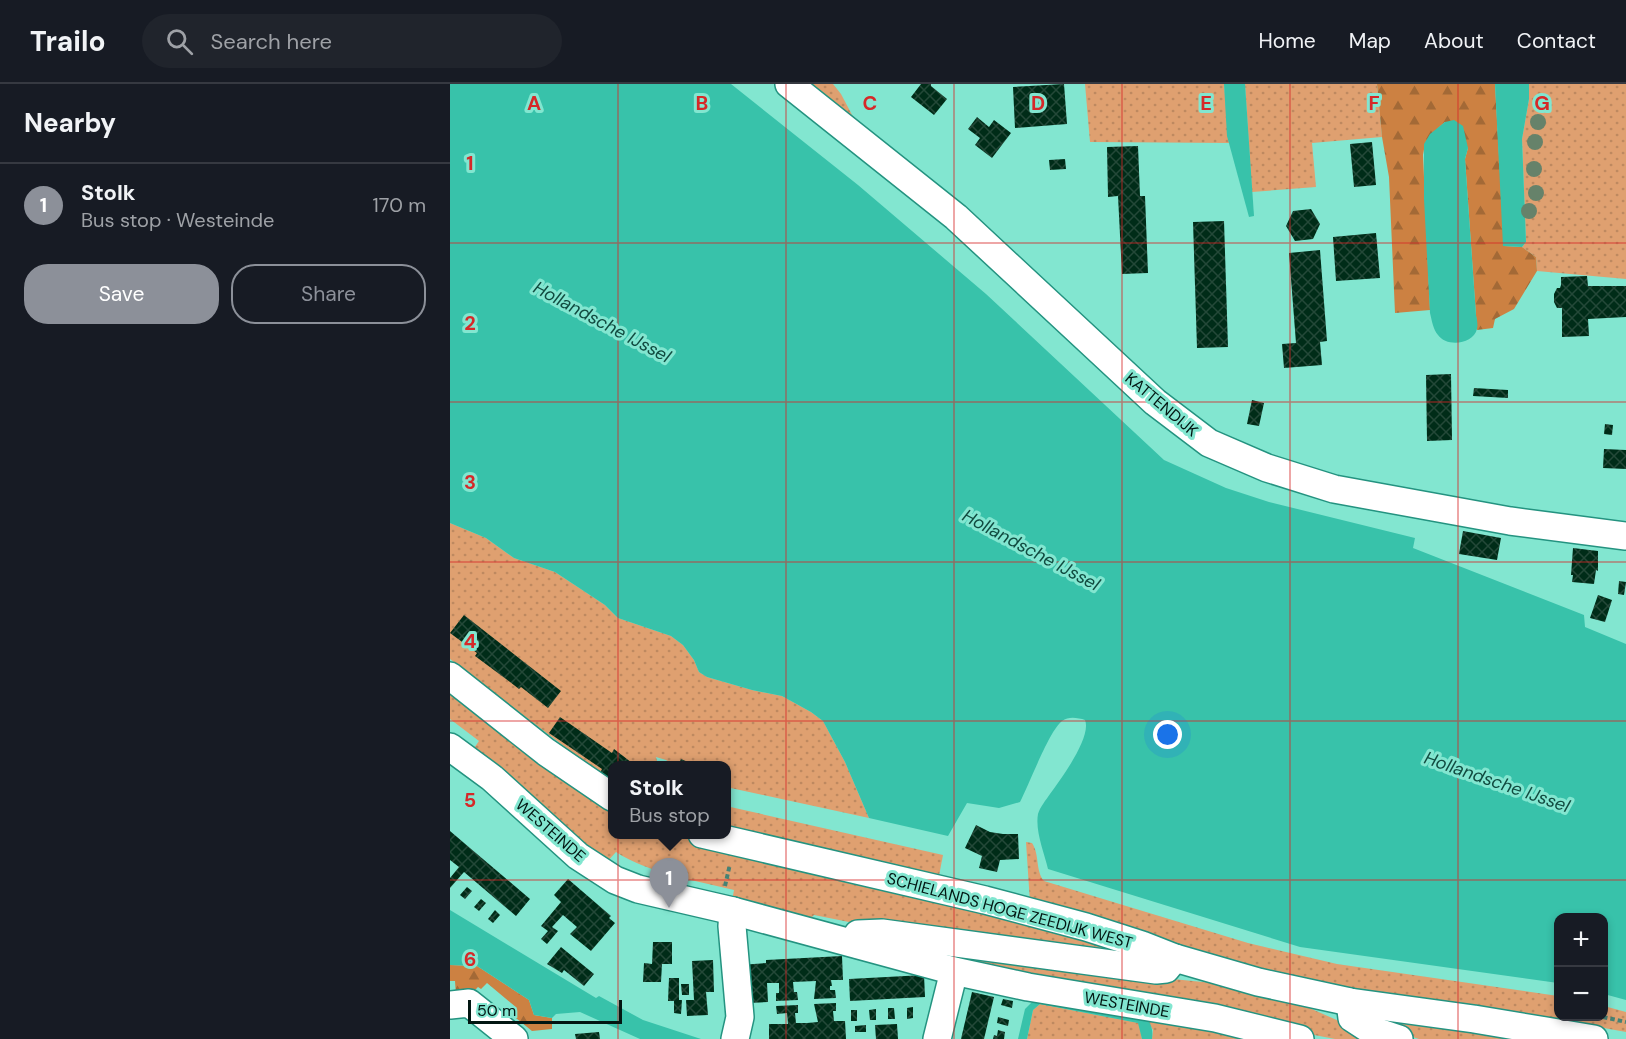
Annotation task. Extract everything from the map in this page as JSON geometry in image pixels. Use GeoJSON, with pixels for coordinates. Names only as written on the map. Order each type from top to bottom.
{"type":"FeatureCollection","features":[{"type":"Feature","properties":{"kind":"street","name":"KATTENDIJK"},"geometry":{"type":"LineString","coordinates":[[789,84],[956,217],[1155,402],[1209,442],[1267,468],[1334,489],[1510,522],[1626,536]]}},
{"type":"Feature","properties":{"kind":"street"},"geometry":{"type":"LineString","coordinates":[[450,676],[546,752],[608,794]]}},
{"type":"Feature","properties":{"kind":"street","name":"WESTEINDE"},"geometry":{"type":"LineString","coordinates":[[450,747],[492,778],[578,856],[615,880],[638,888],[733,911],[954,971],[1028,987],[1215,1018],[1300,1039]]}},
{"type":"Feature","properties":{"kind":"street","name":"SCHIELANDS HOGE ZEEDIJK WEST"},"geometry":{"type":"LineString","coordinates":[[723,839],[985,900],[1086,927],[1175,958],[1258,982],[1350,1002],[1594,1039]]}},
{"type":"Feature","properties":{"kind":"street"},"geometry":{"type":"LineString","coordinates":[[733,911],[732,926],[740,1017],[735,1039]]}},
{"type":"Feature","properties":{"kind":"street"},"geometry":{"type":"LineString","coordinates":[[846,942],[848,937],[854,934],[882,933],[1156,970],[1166,969],[1175,958]]}},
{"type":"Feature","properties":{"kind":"street"},"geometry":{"type":"LineString","coordinates":[[937,1039],[954,971]]}},
{"type":"Feature","properties":{"kind":"street"},"geometry":{"type":"LineString","coordinates":[[1350,1002],[1352,1018],[1359,1024],[1399,1039]]}},
{"type":"Feature","properties":{"kind":"street"},"geometry":{"type":"LineString","coordinates":[[450,1005],[469,1003],[514,1039]]}},
{"type":"Feature","properties":{"kind":"path"},"geometry":{"type":"LineString","coordinates":[[1608,1018],[1626,1022]]}},
{"type":"Feature","properties":{"kind":"shaded area"},"geometry":{"type":"Polygon","coordinates":[[[802,84],[833,84],[841,94],[860,130],[802,84]]]}},
{"type":"Feature","properties":{"kind":"shaded area"},"geometry":{"type":"Polygon","coordinates":[[[1085,84],[1224,84],[1229,143],[1090,142],[1085,84]]]}},
{"type":"Feature","properties":{"kind":"shaded area"},"geometry":{"type":"Polygon","coordinates":[[[1245,84],[1377,84],[1382,137],[1312,143],[1316,187],[1252,192],[1245,84]]]}},
{"type":"Feature","properties":{"kind":"shaded area"},"geometry":{"type":"Polygon","coordinates":[[[1529,84],[1626,84],[1626,279],[1537,271],[1536,257],[1522,247],[1526,242],[1522,139],[1529,99],[1529,84]]]}},
{"type":"Feature","properties":{"kind":"shaded area"},"geometry":{"type":"Polygon","coordinates":[[[450,523],[486,538],[514,558],[555,572],[605,605],[618,618],[671,636],[683,645],[694,660],[699,672],[707,677],[782,696],[811,712],[823,721],[845,762],[869,818],[731,788],[731,761],[667,761],[656,757],[657,761],[608,761],[608,780],[450,659],[450,523]]]}},
{"type":"Feature","properties":{"kind":"shaded area"},"geometry":{"type":"Polygon","coordinates":[[[450,684],[608,803],[608,839],[690,839],[891,886],[1144,957],[854,923],[814,915],[810,919],[732,901],[734,890],[658,871],[629,860],[616,852],[606,863],[472,751],[479,741],[450,719],[450,684]]]}},
{"type":"Feature","properties":{"kind":"shaded area"},"geometry":{"type":"Polygon","coordinates":[[[731,807],[943,855],[938,881],[731,832],[731,807]]]}},
{"type":"Feature","properties":{"kind":"shaded area"},"geometry":{"type":"Polygon","coordinates":[[[1026,842],[1032,843],[1039,872],[1044,881],[1248,943],[1337,964],[1554,995],[1554,1019],[1386,996],[1263,972],[1030,903],[1026,842]]]}},
{"type":"Feature","properties":{"kind":"shaded area"},"geometry":{"type":"Polygon","coordinates":[[[904,945],[1092,971],[1233,985],[1298,1003],[1380,1039],[1335,1039],[1126,999],[904,945]]]}},
{"type":"Feature","properties":{"kind":"shaded area"},"geometry":{"type":"Polygon","coordinates":[[[1040,1004],[1139,1023],[1142,1039],[1027,1039],[1033,1010],[1040,1004]]]}},
{"type":"Feature","properties":{"kind":"shaded area"},"geometry":{"type":"Polygon","coordinates":[[[1608,1007],[1626,1012],[1626,1032],[1566,1021],[1608,1021],[1608,1007]]]}},
{"type":"Feature","properties":{"kind":"shaded area"},"geometry":{"type":"Polygon","coordinates":[[[1371,1015],[1547,1039],[1419,1039],[1400,1033],[1371,1015]]]}},
{"type":"Feature","properties":{"kind":"shaded area"},"geometry":{"type":"Polygon","coordinates":[[[1145,1017],[1258,1039],[1152,1039],[1153,1030],[1145,1017]]]}},
{"type":"Feature","properties":{"kind":"green space"},"geometry":{"type":"Polygon","coordinates":[[[1377,84],[1495,84],[1504,246],[1522,247],[1536,257],[1537,271],[1514,309],[1495,319],[1493,328],[1477,330],[1465,159],[1468,148],[1445,122],[1430,136],[1423,155],[1430,310],[1395,313],[1389,177],[1382,137],[1377,84]]]}},
{"type":"Feature","properties":{"kind":"green space"},"geometry":{"type":"Polygon","coordinates":[[[450,965],[477,966],[529,1000],[534,1015],[552,1018],[552,1029],[532,1031],[511,1014],[517,1008],[487,983],[472,993],[456,995],[455,981],[450,981],[450,965]]]}},
{"type":"Feature","properties":{"kind":"water","name":"Hollandsche IJssel"},"geometry":{"type":"Polygon","coordinates":[[[450,84],[731,84],[858,185],[986,294],[1164,460],[1226,488],[1269,502],[1415,538],[1413,548],[1584,615],[1585,627],[1626,644],[1626,1000],[1608,995],[1608,913],[1554,913],[1554,982],[1300,947],[1048,869],[1039,834],[1038,814],[1080,747],[1086,727],[1085,720],[1082,719],[1068,718],[1062,721],[1051,735],[1020,802],[999,808],[967,803],[948,836],[869,818],[845,762],[823,721],[811,712],[782,696],[707,677],[699,672],[694,660],[683,645],[671,636],[618,618],[605,605],[555,572],[514,558],[486,538],[450,523],[450,84]]]}},
{"type":"Feature","properties":{"kind":"water"},"geometry":{"type":"Polygon","coordinates":[[[1224,84],[1245,84],[1254,216],[1249,217],[1227,136],[1224,84]]]}},
{"type":"Feature","properties":{"kind":"water"},"geometry":{"type":"Polygon","coordinates":[[[1495,84],[1529,84],[1529,99],[1522,139],[1526,242],[1522,247],[1503,246],[1495,84]]]}},
{"type":"Feature","properties":{"kind":"water"},"geometry":{"type":"Polygon","coordinates":[[[1454,120],[1463,126],[1468,148],[1465,159],[1477,329],[1475,334],[1465,341],[1453,343],[1438,335],[1430,313],[1424,199],[1424,144],[1430,134],[1445,122],[1454,120]]]}},
{"type":"Feature","properties":{"kind":"water"},"geometry":{"type":"Polygon","coordinates":[[[450,910],[596,998],[599,996],[643,1020],[701,1039],[640,1039],[580,1012],[556,1014],[552,1018],[534,1015],[529,1000],[477,966],[450,965],[450,910]]]}},
{"type":"Feature","properties":{"kind":"water"},"geometry":{"type":"Polygon","coordinates":[[[1036,998],[1145,1017],[1152,1027],[1152,1039],[1142,1039],[1138,1023],[1040,1004],[1033,1010],[1027,1039],[1018,1039],[1025,1009],[1036,998]]]}},
{"type":"Feature","properties":{"kind":"building"},"geometry":{"type":"Polygon","coordinates":[[[921,84],[931,84],[947,99],[934,115],[911,97],[921,84]]]}},
{"type":"Feature","properties":{"kind":"building"},"geometry":{"type":"Polygon","coordinates":[[[1064,84],[1067,124],[1015,128],[1013,87],[1064,84]]]}},
{"type":"Feature","properties":{"kind":"building"},"geometry":{"type":"Polygon","coordinates":[[[977,117],[989,127],[994,120],[1011,133],[992,158],[975,145],[980,138],[968,129],[977,117]]]}},
{"type":"Feature","properties":{"kind":"building"},"geometry":{"type":"Polygon","coordinates":[[[1372,142],[1376,185],[1354,187],[1350,144],[1372,142]]]}},
{"type":"Feature","properties":{"kind":"building"},"geometry":{"type":"Polygon","coordinates":[[[1138,146],[1140,196],[1145,196],[1148,273],[1122,274],[1118,196],[1108,197],[1107,147],[1138,146]]]}},
{"type":"Feature","properties":{"kind":"building"},"geometry":{"type":"Polygon","coordinates":[[[1065,159],[1066,169],[1050,170],[1049,160],[1065,159]]]}},
{"type":"Feature","properties":{"kind":"building"},"geometry":{"type":"Polygon","coordinates":[[[1311,209],[1320,224],[1313,239],[1295,241],[1286,226],[1293,211],[1311,209]]]}},
{"type":"Feature","properties":{"kind":"building"},"geometry":{"type":"Polygon","coordinates":[[[1224,221],[1228,347],[1197,348],[1193,222],[1224,221]]]}},
{"type":"Feature","properties":{"kind":"building"},"geometry":{"type":"Polygon","coordinates":[[[1376,233],[1380,278],[1336,281],[1333,237],[1376,233]]]}},
{"type":"Feature","properties":{"kind":"building"},"geometry":{"type":"Polygon","coordinates":[[[1320,250],[1327,341],[1320,342],[1322,365],[1284,368],[1282,344],[1296,343],[1289,253],[1320,250]]]}},
{"type":"Feature","properties":{"kind":"building"},"geometry":{"type":"Polygon","coordinates":[[[1587,276],[1588,286],[1626,286],[1626,317],[1588,319],[1589,336],[1562,337],[1562,308],[1557,308],[1554,294],[1557,288],[1560,288],[1561,277],[1587,276]]]}},
{"type":"Feature","properties":{"kind":"building"},"geometry":{"type":"Polygon","coordinates":[[[1451,374],[1452,440],[1427,441],[1426,375],[1451,374]]]}},
{"type":"Feature","properties":{"kind":"building"},"geometry":{"type":"Polygon","coordinates":[[[1474,388],[1508,390],[1508,398],[1473,396],[1474,388]]]}},
{"type":"Feature","properties":{"kind":"building"},"geometry":{"type":"Polygon","coordinates":[[[1252,400],[1264,403],[1259,426],[1247,424],[1252,400]]]}},
{"type":"Feature","properties":{"kind":"building"},"geometry":{"type":"Polygon","coordinates":[[[1605,424],[1613,425],[1612,435],[1604,434],[1605,424]]]}},
{"type":"Feature","properties":{"kind":"building"},"geometry":{"type":"Polygon","coordinates":[[[1604,449],[1626,450],[1626,469],[1603,468],[1604,449]]]}},
{"type":"Feature","properties":{"kind":"building"},"geometry":{"type":"Polygon","coordinates":[[[1463,531],[1501,538],[1497,560],[1459,554],[1463,531]]]}},
{"type":"Feature","properties":{"kind":"building"},"geometry":{"type":"Polygon","coordinates":[[[1573,548],[1598,551],[1598,571],[1596,570],[1594,584],[1572,582],[1573,548]]]}},
{"type":"Feature","properties":{"kind":"building"},"geometry":{"type":"Polygon","coordinates":[[[1619,581],[1626,582],[1624,595],[1618,594],[1619,581]]]}},
{"type":"Feature","properties":{"kind":"building"},"geometry":{"type":"Polygon","coordinates":[[[1598,595],[1612,600],[1605,622],[1590,618],[1598,595]]]}},
{"type":"Feature","properties":{"kind":"building"},"geometry":{"type":"Polygon","coordinates":[[[464,615],[561,691],[548,708],[475,656],[477,653],[450,633],[464,615]]]}},
{"type":"Feature","properties":{"kind":"building"},"geometry":{"type":"Polygon","coordinates":[[[560,717],[612,753],[614,749],[630,761],[608,761],[608,778],[600,773],[602,769],[549,733],[560,717]]]}},
{"type":"Feature","properties":{"kind":"building"},"geometry":{"type":"Polygon","coordinates":[[[976,825],[990,832],[1018,834],[1019,859],[1000,860],[997,872],[979,868],[982,856],[965,848],[976,825]]]}},
{"type":"Feature","properties":{"kind":"building"},"geometry":{"type":"Polygon","coordinates":[[[450,831],[530,899],[516,916],[464,872],[450,888],[450,878],[459,867],[450,860],[450,831]]]}},
{"type":"Feature","properties":{"kind":"building"},"geometry":{"type":"Polygon","coordinates":[[[568,879],[611,916],[609,918],[615,923],[591,951],[570,934],[577,927],[563,915],[552,927],[558,931],[547,944],[541,939],[548,931],[541,926],[561,902],[554,895],[568,879]]]}},
{"type":"Feature","properties":{"kind":"building"},"geometry":{"type":"Polygon","coordinates":[[[467,887],[472,891],[465,899],[460,895],[467,887]]]}},
{"type":"Feature","properties":{"kind":"building"},"geometry":{"type":"Polygon","coordinates":[[[481,899],[486,903],[479,911],[474,907],[481,899]]]}},
{"type":"Feature","properties":{"kind":"building"},"geometry":{"type":"Polygon","coordinates":[[[495,910],[500,915],[493,923],[488,919],[495,910]]]}},
{"type":"Feature","properties":{"kind":"building"},"geometry":{"type":"Polygon","coordinates":[[[653,942],[672,942],[672,964],[662,964],[661,982],[643,982],[644,963],[652,964],[653,942]]]}},
{"type":"Feature","properties":{"kind":"building"},"geometry":{"type":"Polygon","coordinates":[[[561,947],[594,974],[584,986],[564,970],[562,973],[547,964],[561,947]]]}},
{"type":"Feature","properties":{"kind":"building"},"geometry":{"type":"Polygon","coordinates":[[[842,956],[843,980],[831,980],[832,986],[830,986],[830,990],[835,990],[836,998],[814,999],[816,981],[793,982],[798,1000],[776,1001],[779,983],[767,983],[768,1002],[750,1003],[740,965],[766,963],[766,960],[842,956]]]}},
{"type":"Feature","properties":{"kind":"building"},"geometry":{"type":"Polygon","coordinates":[[[713,960],[714,992],[706,992],[708,1015],[687,1016],[686,1000],[694,1000],[692,961],[713,960]]]}},
{"type":"Feature","properties":{"kind":"building"},"geometry":{"type":"Polygon","coordinates":[[[924,975],[925,997],[850,1001],[849,979],[924,975]]]}},
{"type":"Feature","properties":{"kind":"building"},"geometry":{"type":"Polygon","coordinates":[[[669,978],[679,978],[681,1014],[674,1013],[674,1001],[668,1001],[669,978]]]}},
{"type":"Feature","properties":{"kind":"building"},"geometry":{"type":"Polygon","coordinates":[[[681,984],[689,984],[689,995],[682,995],[681,984]]]}},
{"type":"Feature","properties":{"kind":"building"},"geometry":{"type":"Polygon","coordinates":[[[972,992],[994,997],[984,1039],[961,1039],[972,992]]]}},
{"type":"Feature","properties":{"kind":"building"},"geometry":{"type":"Polygon","coordinates":[[[1003,999],[1013,1001],[1012,1008],[1001,1005],[1003,999]]]}},
{"type":"Feature","properties":{"kind":"building"},"geometry":{"type":"Polygon","coordinates":[[[836,1003],[836,1011],[833,1011],[834,1021],[845,1021],[846,1039],[769,1039],[769,1024],[788,1024],[787,1013],[777,1014],[776,1006],[798,1005],[798,1013],[795,1013],[796,1023],[807,1023],[818,1022],[814,1004],[836,1003]]]}},
{"type":"Feature","properties":{"kind":"building"},"geometry":{"type":"Polygon","coordinates":[[[913,1007],[913,1018],[907,1019],[907,1008],[913,1007]]]}},
{"type":"Feature","properties":{"kind":"building"},"geometry":{"type":"Polygon","coordinates":[[[888,1008],[894,1008],[895,1019],[888,1019],[888,1008]]]}},
{"type":"Feature","properties":{"kind":"building"},"geometry":{"type":"Polygon","coordinates":[[[876,1009],[876,1020],[870,1020],[869,1010],[876,1009]]]}},
{"type":"Feature","properties":{"kind":"building"},"geometry":{"type":"Polygon","coordinates":[[[851,1010],[857,1010],[857,1021],[851,1021],[851,1010]]]}},
{"type":"Feature","properties":{"kind":"building"},"geometry":{"type":"Polygon","coordinates":[[[998,1017],[1009,1020],[1008,1026],[997,1023],[998,1017]]]}},
{"type":"Feature","properties":{"kind":"building"},"geometry":{"type":"Polygon","coordinates":[[[897,1024],[898,1039],[876,1039],[875,1025],[897,1024]]]}},
{"type":"Feature","properties":{"kind":"building"},"geometry":{"type":"Polygon","coordinates":[[[866,1025],[866,1032],[855,1032],[855,1026],[866,1025]]]}},
{"type":"Feature","properties":{"kind":"building"},"geometry":{"type":"Polygon","coordinates":[[[998,1030],[1005,1032],[1004,1039],[993,1039],[994,1035],[997,1036],[998,1030]]]}},
{"type":"Feature","properties":{"kind":"building"},"geometry":{"type":"Polygon","coordinates":[[[599,1032],[600,1039],[576,1039],[575,1034],[599,1032]]]}},
{"type":"Feature","properties":{"kind":"place","name":"Stolk"},"geometry":{"type":"Point","coordinates":[669,908]}}]}
